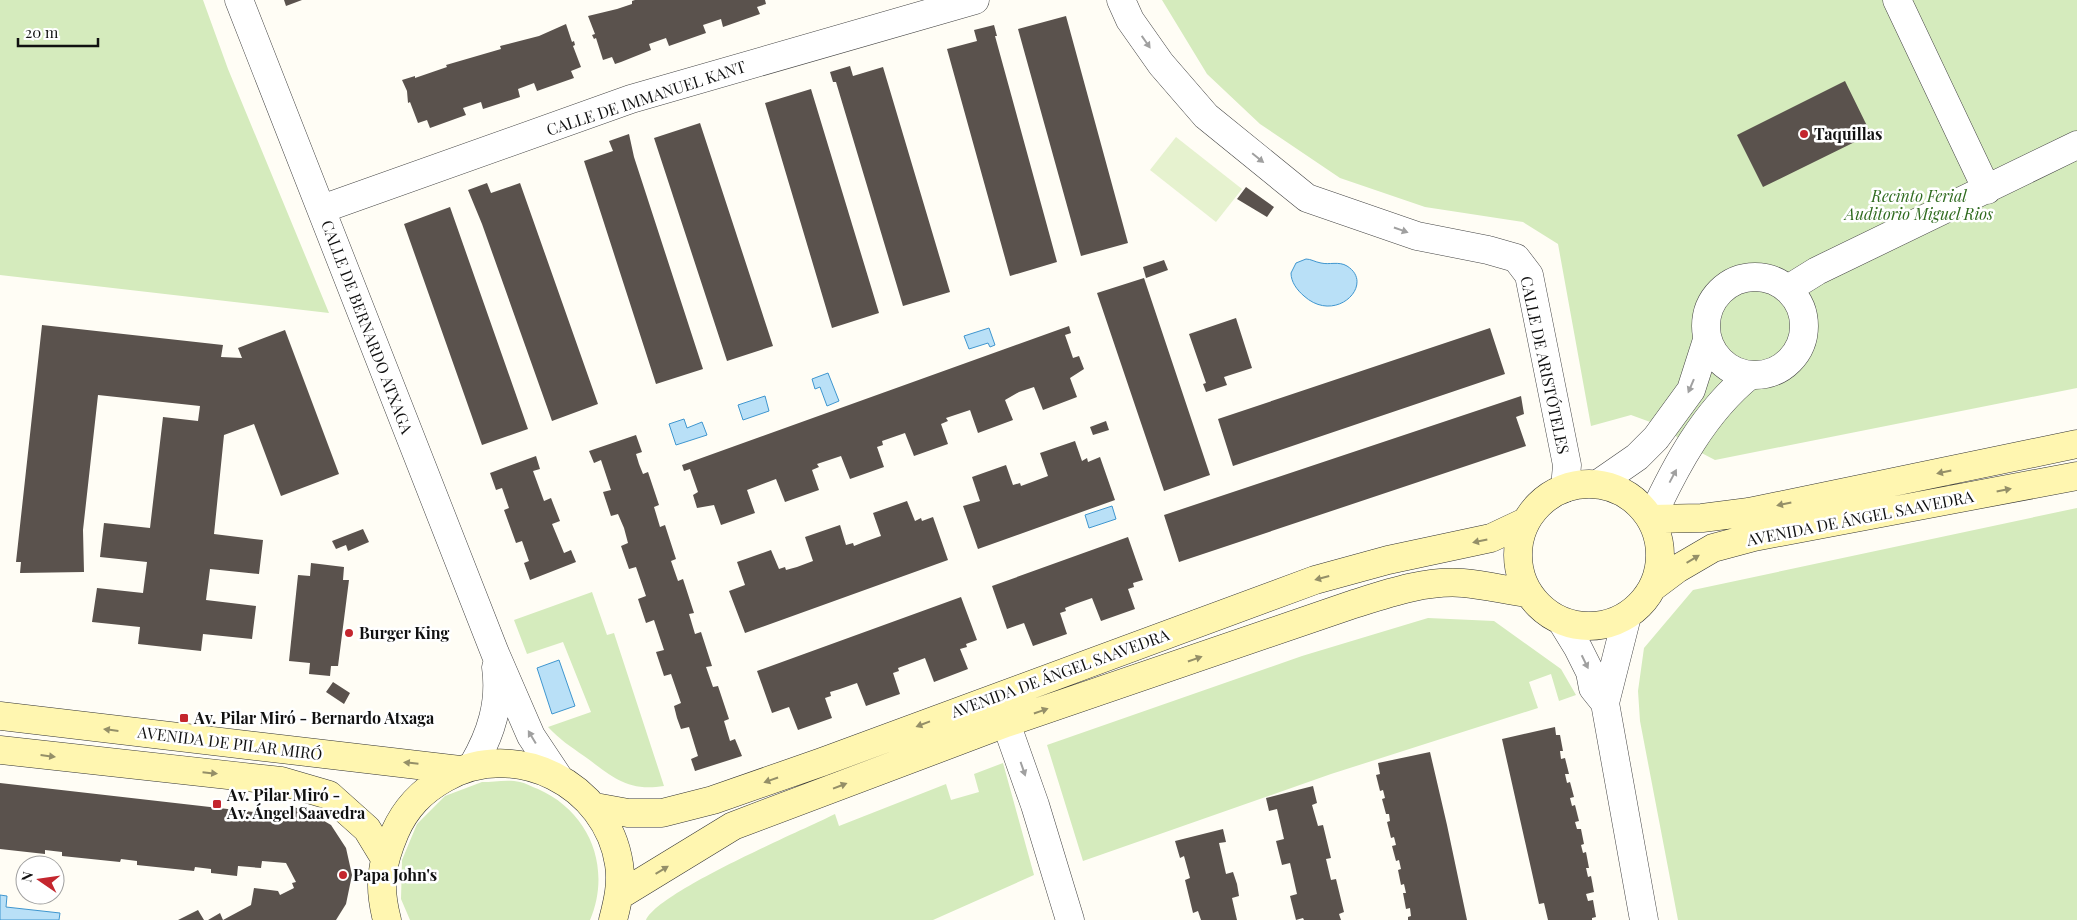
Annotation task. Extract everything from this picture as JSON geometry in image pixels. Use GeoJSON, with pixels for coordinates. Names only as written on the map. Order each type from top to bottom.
{"type":"FeatureCollection","features":[{"type":"Feature","properties":{"kind":"street","name":"CALLE DE BERNARDO ATXAGA"},"geometry":{"type":"LineString","coordinates":[[239,0],[495,653],[531,736],[559,778]]}},
{"type":"Feature","properties":{"kind":"street","name":"CALLE DE IMMANUEL KANT"},"geometry":{"type":"LineString","coordinates":[[322,210],[631,99],[975,0]]}},
{"type":"Feature","properties":{"kind":"street","name":"CALLE DE ARISTÓTELES"},"geometry":{"type":"LineString","coordinates":[[1121,0],[1130,20],[1161,64],[1206,116],[1307,198],[1417,236],[1488,250],[1516,258],[1529,275],[1567,465],[1565,488]]}},
{"type":"Feature","properties":{"kind":"street"},"geometry":{"type":"LineString","coordinates":[[1897,0],[1987,190]]}},
{"type":"Feature","properties":{"kind":"street"},"geometry":{"type":"LineString","coordinates":[[1788,289],[1817,272],[2077,145]]}},
{"type":"Feature","properties":{"kind":"street"},"geometry":{"type":"LineString","coordinates":[[1759,276],[1775,280],[1788,289],[1798,301],[1803,316],[1804,331],[1800,346],[1791,359],[1780,369],[1765,374],[1750,375],[1736,372],[1723,364],[1713,353],[1707,340],[1705,324],[1708,308],[1716,294],[1728,284],[1743,277],[1759,276]]}},
{"type":"Feature","properties":{"kind":"street"},"geometry":{"type":"LineString","coordinates":[[1598,484],[1637,458],[1656,438],[1690,390],[1707,340]]}},
{"type":"Feature","properties":{"kind":"street"},"geometry":{"type":"LineString","coordinates":[[1651,520],[1682,458],[1723,399],[1750,375]]}},
{"type":"Feature","properties":{"kind":"street","name":"AVENIDA DE ÁNGEL SAAVEDRA"},"geometry":{"type":"LineString","coordinates":[[1651,520],[1702,518],[1749,512],[2077,444]]}},
{"type":"Feature","properties":{"kind":"street","name":"AVENIDA DE ÁNGEL SAAVEDRA"},"geometry":{"type":"LineString","coordinates":[[1653,587],[1677,569],[1712,548],[2077,476]]}},
{"type":"Feature","properties":{"kind":"street"},"geometry":{"type":"LineString","coordinates":[[1581,484],[1598,484],[1619,490],[1638,502],[1651,520],[1659,541],[1660,565],[1653,587],[1642,604],[1627,616],[1606,626],[1584,627],[1562,622],[1542,610],[1528,593],[1520,576],[1517,558],[1519,540],[1525,522],[1535,508],[1549,496],[1565,488],[1581,484]]}},
{"type":"Feature","properties":{"kind":"street","name":"AVENIDA DE ÁNGEL SAAVEDRA"},"geometry":{"type":"LineString","coordinates":[[595,807],[628,813],[662,813],[713,800],[822,762],[1315,580],[1388,560],[1491,538],[1525,522]]}},
{"type":"Feature","properties":{"kind":"street","name":"AVENIDA DE ÁNGEL SAAVEDRA"},"geometry":{"type":"LineString","coordinates":[[617,907],[734,826],[1006,723],[1393,592],[1430,585],[1462,583],[1528,593]]}},
{"type":"Feature","properties":{"kind":"street"},"geometry":{"type":"LineString","coordinates":[[1627,616],[1605,703],[1644,920]]}},
{"type":"Feature","properties":{"kind":"street"},"geometry":{"type":"LineString","coordinates":[[1562,622],[1590,672],[1594,688],[1605,703]]}},
{"type":"Feature","properties":{"kind":"street","name":"CALLE DE BERNARDO ATXAGA"},"geometry":{"type":"LineString","coordinates":[[466,767],[486,743],[494,718],[499,688],[495,653]]}},
{"type":"Feature","properties":{"kind":"street","name":"AVENIDA DE PILAR MIRÓ"},"geometry":{"type":"LineString","coordinates":[[0,716],[466,767],[513,763],[534,767],[559,778],[578,790],[595,807],[613,841],[619,864],[617,907]]}},
{"type":"Feature","properties":{"kind":"street"},"geometry":{"type":"LineString","coordinates":[[1006,723],[1035,805],[1070,920]]}},
{"type":"Feature","properties":{"kind":"street","name":"AVENIDA DE PILAR MIRÓ"},"geometry":{"type":"LineString","coordinates":[[0,750],[282,781],[329,794],[367,829],[384,857]]}},
{"type":"Feature","properties":{"kind":"street"},"geometry":{"type":"LineString","coordinates":[[379,913],[384,857],[403,814],[428,788],[466,767]]}},
{"type":"Feature","properties":{"kind":"green space"},"geometry":{"type":"Polygon","coordinates":[[[0,0],[203,0],[228,69],[329,313],[0,275],[0,0]]]}},
{"type":"Feature","properties":{"kind":"green space","name":"Recinto Ferial Auditorio Miguel Rios"},"geometry":{"type":"Polygon","coordinates":[[[1162,0],[2077,0],[2077,388],[1715,460],[1690,447],[1664,427],[1631,415],[1591,426],[1558,244],[1523,222],[1425,207],[1340,178],[1260,124],[1207,74],[1162,0]]]}},
{"type":"Feature","properties":{"kind":"green space"},"geometry":{"type":"Polygon","coordinates":[[[1176,137],[1242,189],[1216,222],[1150,170],[1176,137]]]}},
{"type":"Feature","properties":{"kind":"green space"},"geometry":{"type":"Polygon","coordinates":[[[2077,508],[2077,920],[1678,920],[1640,721],[1638,691],[1644,648],[1693,590],[2077,508]]]}},
{"type":"Feature","properties":{"kind":"green space"},"geometry":{"type":"Polygon","coordinates":[[[592,592],[607,635],[614,633],[664,786],[639,787],[620,781],[570,746],[548,727],[591,712],[563,642],[527,654],[514,620],[592,592]]]}},
{"type":"Feature","properties":{"kind":"green space"},"geometry":{"type":"Polygon","coordinates":[[[1428,618],[1494,621],[1561,669],[1576,695],[1559,701],[1551,674],[1529,682],[1538,708],[1331,774],[1083,861],[1047,745],[1302,656],[1428,618]]]}},
{"type":"Feature","properties":{"kind":"green space"},"geometry":{"type":"Polygon","coordinates":[[[1003,763],[1034,875],[933,920],[646,920],[656,908],[702,878],[835,814],[839,826],[946,784],[951,800],[979,792],[974,774],[1003,763]]]}},
{"type":"Feature","properties":{"kind":"green space"},"geometry":{"type":"Polygon","coordinates":[[[515,781],[538,789],[556,799],[571,812],[583,827],[592,844],[597,862],[596,900],[590,920],[410,920],[401,899],[402,860],[417,824],[445,796],[482,782],[515,781]]]}},
{"type":"Feature","properties":{"kind":"water"},"geometry":{"type":"Polygon","coordinates":[[[1306,259],[1347,266],[1355,274],[1357,282],[1355,291],[1348,299],[1339,304],[1328,306],[1316,304],[1299,291],[1292,280],[1291,273],[1296,263],[1306,259]]]}},
{"type":"Feature","properties":{"kind":"water"},"geometry":{"type":"Polygon","coordinates":[[[989,328],[995,345],[990,347],[988,343],[969,349],[964,336],[989,328]]]}},
{"type":"Feature","properties":{"kind":"water"},"geometry":{"type":"Polygon","coordinates":[[[828,373],[839,401],[827,406],[820,387],[815,389],[812,379],[828,373]]]}},
{"type":"Feature","properties":{"kind":"water"},"geometry":{"type":"Polygon","coordinates":[[[765,396],[769,411],[743,420],[738,405],[765,396]]]}},
{"type":"Feature","properties":{"kind":"water"},"geometry":{"type":"Polygon","coordinates":[[[684,419],[687,428],[702,422],[707,435],[676,445],[669,424],[684,419]]]}},
{"type":"Feature","properties":{"kind":"water"},"geometry":{"type":"Polygon","coordinates":[[[1112,506],[1116,519],[1089,528],[1085,515],[1112,506]]]}},
{"type":"Feature","properties":{"kind":"water"},"geometry":{"type":"Polygon","coordinates":[[[559,660],[575,706],[552,714],[537,668],[559,660]]]}},
{"type":"Feature","properties":{"kind":"water"},"geometry":{"type":"Polygon","coordinates":[[[0,895],[7,896],[6,907],[60,913],[59,920],[0,920],[0,895]]]}},
{"type":"Feature","properties":{"kind":"building"},"geometry":{"type":"Polygon","coordinates":[[[284,0],[302,0],[286,6],[284,0]]]}},
{"type":"Feature","properties":{"kind":"building"},"geometry":{"type":"Polygon","coordinates":[[[765,0],[766,4],[757,7],[760,14],[723,27],[721,19],[703,25],[706,33],[669,46],[666,38],[649,44],[651,50],[621,62],[615,64],[612,57],[603,60],[596,38],[594,39],[592,35],[595,34],[588,16],[632,4],[632,1],[765,0]]]}},
{"type":"Feature","properties":{"kind":"building"},"geometry":{"type":"Polygon","coordinates":[[[1066,16],[1128,243],[1081,256],[1018,29],[1066,16]]]}},
{"type":"Feature","properties":{"kind":"building"},"geometry":{"type":"Polygon","coordinates":[[[566,24],[572,42],[574,41],[575,45],[573,46],[581,67],[571,71],[574,78],[537,91],[534,83],[518,89],[520,97],[483,109],[481,102],[463,108],[466,115],[430,128],[427,120],[418,123],[410,102],[408,103],[407,91],[402,80],[415,76],[415,78],[447,67],[446,65],[501,49],[500,46],[539,36],[566,24]]]}},
{"type":"Feature","properties":{"kind":"building"},"geometry":{"type":"Polygon","coordinates":[[[994,25],[997,36],[995,36],[1057,262],[1010,276],[947,49],[977,41],[974,30],[994,25]]]}},
{"type":"Feature","properties":{"kind":"building"},"geometry":{"type":"Polygon","coordinates":[[[850,66],[853,76],[883,67],[950,292],[903,306],[836,82],[833,82],[830,72],[850,66]]]}},
{"type":"Feature","properties":{"kind":"building","name":"Taquillas"},"geometry":{"type":"Polygon","coordinates":[[[1845,81],[1871,134],[1763,187],[1737,135],[1845,81]]]}},
{"type":"Feature","properties":{"kind":"building"},"geometry":{"type":"Polygon","coordinates":[[[811,89],[879,313],[832,328],[765,103],[811,89]]]}},
{"type":"Feature","properties":{"kind":"building"},"geometry":{"type":"Polygon","coordinates":[[[700,123],[773,346],[727,361],[654,138],[700,123]]]}},
{"type":"Feature","properties":{"kind":"building"},"geometry":{"type":"Polygon","coordinates":[[[629,134],[634,157],[703,369],[656,384],[584,161],[613,151],[609,141],[629,134]]]}},
{"type":"Feature","properties":{"kind":"building"},"geometry":{"type":"Polygon","coordinates":[[[487,183],[491,193],[520,183],[598,404],[552,421],[482,224],[468,190],[487,183]]]}},
{"type":"Feature","properties":{"kind":"building"},"geometry":{"type":"Polygon","coordinates":[[[1246,187],[1274,207],[1267,217],[1237,199],[1246,187]]]}},
{"type":"Feature","properties":{"kind":"building"},"geometry":{"type":"Polygon","coordinates":[[[450,207],[528,429],[482,445],[404,224],[450,207]]]}},
{"type":"Feature","properties":{"kind":"building"},"geometry":{"type":"Polygon","coordinates":[[[1164,260],[1168,270],[1146,278],[1143,267],[1164,260]]]}},
{"type":"Feature","properties":{"kind":"building"},"geometry":{"type":"Polygon","coordinates":[[[1144,278],[1210,475],[1164,491],[1097,293],[1144,278]]]}},
{"type":"Feature","properties":{"kind":"building"},"geometry":{"type":"Polygon","coordinates":[[[1236,318],[1252,368],[1224,377],[1227,385],[1206,392],[1203,384],[1206,383],[1189,334],[1236,318]]]}},
{"type":"Feature","properties":{"kind":"building"},"geometry":{"type":"Polygon","coordinates":[[[42,325],[223,345],[221,357],[242,358],[238,348],[285,330],[339,474],[281,496],[254,424],[224,435],[214,534],[263,540],[259,574],[210,569],[206,600],[256,606],[252,639],[203,634],[201,651],[138,644],[140,627],[92,622],[97,588],[143,593],[147,562],[100,557],[104,523],[150,528],[163,417],[198,421],[200,406],[98,395],[83,530],[84,572],[20,573],[21,562],[16,562],[42,325]]]}},
{"type":"Feature","properties":{"kind":"building"},"geometry":{"type":"Polygon","coordinates":[[[1069,326],[1071,333],[1065,335],[1073,358],[1079,356],[1084,369],[1070,378],[1077,397],[1043,410],[1034,387],[1019,392],[1005,400],[1013,420],[978,433],[970,410],[946,418],[948,421],[941,424],[948,444],[914,456],[905,433],[882,441],[883,445],[877,447],[884,467],[850,479],[841,456],[817,464],[819,467],[812,470],[819,490],[785,502],[776,479],[747,490],[755,513],[721,525],[714,505],[697,508],[693,495],[698,492],[690,469],[684,471],[682,465],[1069,326]]]}},
{"type":"Feature","properties":{"kind":"building"},"geometry":{"type":"Polygon","coordinates":[[[1490,328],[1505,374],[1233,466],[1218,419],[1490,328]]]}},
{"type":"Feature","properties":{"kind":"building"},"geometry":{"type":"Polygon","coordinates":[[[1521,396],[1524,414],[1516,417],[1526,446],[1179,562],[1164,515],[1521,396]]]}},
{"type":"Feature","properties":{"kind":"building"},"geometry":{"type":"Polygon","coordinates":[[[1106,421],[1109,430],[1093,435],[1090,427],[1106,421]]]}},
{"type":"Feature","properties":{"kind":"building"},"geometry":{"type":"Polygon","coordinates":[[[636,435],[642,452],[636,454],[639,464],[643,474],[648,472],[659,505],[654,507],[660,527],[665,525],[676,559],[671,561],[678,581],[683,579],[694,613],[689,614],[695,634],[701,632],[712,666],[706,667],[713,687],[718,686],[729,719],[724,721],[730,741],[735,739],[742,756],[695,771],[691,759],[698,756],[689,727],[681,729],[674,706],[681,703],[671,674],[664,676],[656,652],[664,650],[654,620],[646,623],[638,599],[646,596],[636,567],[629,569],[621,546],[628,543],[624,528],[618,514],[611,516],[603,492],[611,490],[601,460],[594,463],[589,451],[636,435]]]}},
{"type":"Feature","properties":{"kind":"building"},"geometry":{"type":"Polygon","coordinates":[[[1075,441],[1082,461],[1087,458],[1088,462],[1100,457],[1115,500],[978,549],[963,506],[980,501],[972,477],[1006,465],[1013,485],[1020,483],[1021,486],[1048,476],[1040,453],[1075,441]]]}},
{"type":"Feature","properties":{"kind":"building"},"geometry":{"type":"Polygon","coordinates":[[[536,456],[540,469],[533,471],[544,501],[551,498],[560,521],[552,524],[564,553],[571,550],[576,562],[530,580],[524,563],[529,561],[522,541],[516,543],[504,510],[509,508],[502,488],[496,490],[490,473],[536,456]]]}},
{"type":"Feature","properties":{"kind":"building"},"geometry":{"type":"Polygon","coordinates":[[[907,501],[915,521],[921,518],[922,521],[933,517],[948,560],[745,633],[729,591],[745,585],[737,562],[771,550],[779,569],[785,567],[786,570],[797,567],[813,561],[805,537],[840,525],[846,545],[853,543],[854,546],[881,536],[873,513],[907,501]]]}},
{"type":"Feature","properties":{"kind":"building"},"geometry":{"type":"Polygon","coordinates":[[[363,529],[369,542],[348,551],[346,545],[336,549],[332,541],[363,529]]]}},
{"type":"Feature","properties":{"kind":"building"},"geometry":{"type":"Polygon","coordinates":[[[1128,537],[1143,580],[1133,583],[1134,587],[1128,589],[1135,609],[1101,621],[1092,598],[1075,604],[1065,608],[1066,611],[1060,613],[1067,634],[1033,646],[1024,623],[1007,629],[992,586],[1128,537]]]}},
{"type":"Feature","properties":{"kind":"building"},"geometry":{"type":"Polygon","coordinates":[[[311,563],[344,567],[343,580],[349,580],[338,666],[331,666],[330,676],[309,674],[310,663],[289,661],[298,575],[310,576],[311,563]]]}},
{"type":"Feature","properties":{"kind":"building"},"geometry":{"type":"Polygon","coordinates":[[[961,597],[977,640],[966,644],[967,647],[960,649],[968,669],[934,682],[925,658],[898,668],[899,671],[893,673],[900,694],[866,706],[857,683],[830,692],[831,696],[825,698],[832,718],[798,730],[789,707],[772,713],[757,671],[961,597]]]}},
{"type":"Feature","properties":{"kind":"building"},"geometry":{"type":"Polygon","coordinates":[[[333,682],[350,693],[344,704],[326,692],[333,682]]]}},
{"type":"Feature","properties":{"kind":"building"},"geometry":{"type":"Polygon","coordinates":[[[1555,727],[1556,735],[1560,735],[1563,751],[1560,751],[1561,759],[1565,758],[1569,774],[1565,774],[1567,783],[1570,782],[1574,797],[1570,798],[1572,806],[1575,805],[1579,821],[1575,822],[1577,829],[1581,829],[1584,844],[1581,845],[1583,853],[1586,852],[1589,868],[1586,868],[1588,877],[1591,876],[1594,892],[1586,894],[1588,901],[1593,900],[1596,917],[1592,918],[1592,920],[1548,920],[1544,903],[1539,904],[1502,739],[1555,727]]]}},
{"type":"Feature","properties":{"kind":"building"},"geometry":{"type":"Polygon","coordinates":[[[1430,752],[1467,920],[1408,920],[1408,917],[1411,916],[1410,908],[1406,909],[1403,893],[1406,893],[1404,884],[1401,885],[1398,870],[1401,869],[1399,860],[1396,861],[1392,846],[1396,845],[1394,837],[1391,838],[1387,822],[1390,821],[1389,814],[1386,814],[1382,799],[1385,798],[1383,790],[1380,791],[1376,775],[1380,774],[1378,763],[1430,752]]]}},
{"type":"Feature","properties":{"kind":"building"},"geometry":{"type":"Polygon","coordinates":[[[0,783],[289,816],[290,806],[307,811],[331,825],[346,848],[352,875],[346,904],[336,920],[223,920],[251,905],[254,888],[278,891],[280,895],[294,888],[292,883],[296,882],[286,863],[262,861],[261,868],[238,866],[237,876],[211,873],[211,869],[195,867],[194,871],[137,865],[137,861],[121,859],[120,862],[65,856],[62,855],[62,852],[45,850],[45,854],[0,849],[0,783]]]}},
{"type":"Feature","properties":{"kind":"building"},"geometry":{"type":"Polygon","coordinates":[[[1313,786],[1317,803],[1312,805],[1318,826],[1323,825],[1331,858],[1326,859],[1331,880],[1336,879],[1344,912],[1339,914],[1341,920],[1304,920],[1303,918],[1296,920],[1290,896],[1297,894],[1290,863],[1282,865],[1276,841],[1284,839],[1277,809],[1269,811],[1266,798],[1313,786]]]}},
{"type":"Feature","properties":{"kind":"building"},"geometry":{"type":"Polygon","coordinates":[[[1223,829],[1226,842],[1219,843],[1226,874],[1233,872],[1237,884],[1239,896],[1232,898],[1237,920],[1201,920],[1198,911],[1193,913],[1185,880],[1190,878],[1184,856],[1180,858],[1175,841],[1223,829]]]}},
{"type":"Feature","properties":{"kind":"building"},"geometry":{"type":"Polygon","coordinates":[[[198,910],[204,920],[178,920],[198,910]]]}},
{"type":"Feature","properties":{"kind":"building"},"geometry":{"type":"Polygon","coordinates":[[[220,913],[223,920],[208,920],[220,913]]]}},
{"type":"Feature","properties":{"kind":"place","name":"Taquillas"},"geometry":{"type":"Point","coordinates":[1804,134]}},
{"type":"Feature","properties":{"kind":"place","name":"Burger King"},"geometry":{"type":"Point","coordinates":[349,633]}},
{"type":"Feature","properties":{"kind":"place","name":"Av. Pilar Miró - Bernardo Atxaga"},"geometry":{"type":"Point","coordinates":[184,718]}},
{"type":"Feature","properties":{"kind":"place","name":"Av. Pilar Miró - Av. Ángel Saavedra"},"geometry":{"type":"Point","coordinates":[217,804]}},
{"type":"Feature","properties":{"kind":"place","name":"Papa John's"},"geometry":{"type":"Point","coordinates":[343,875]}}]}
